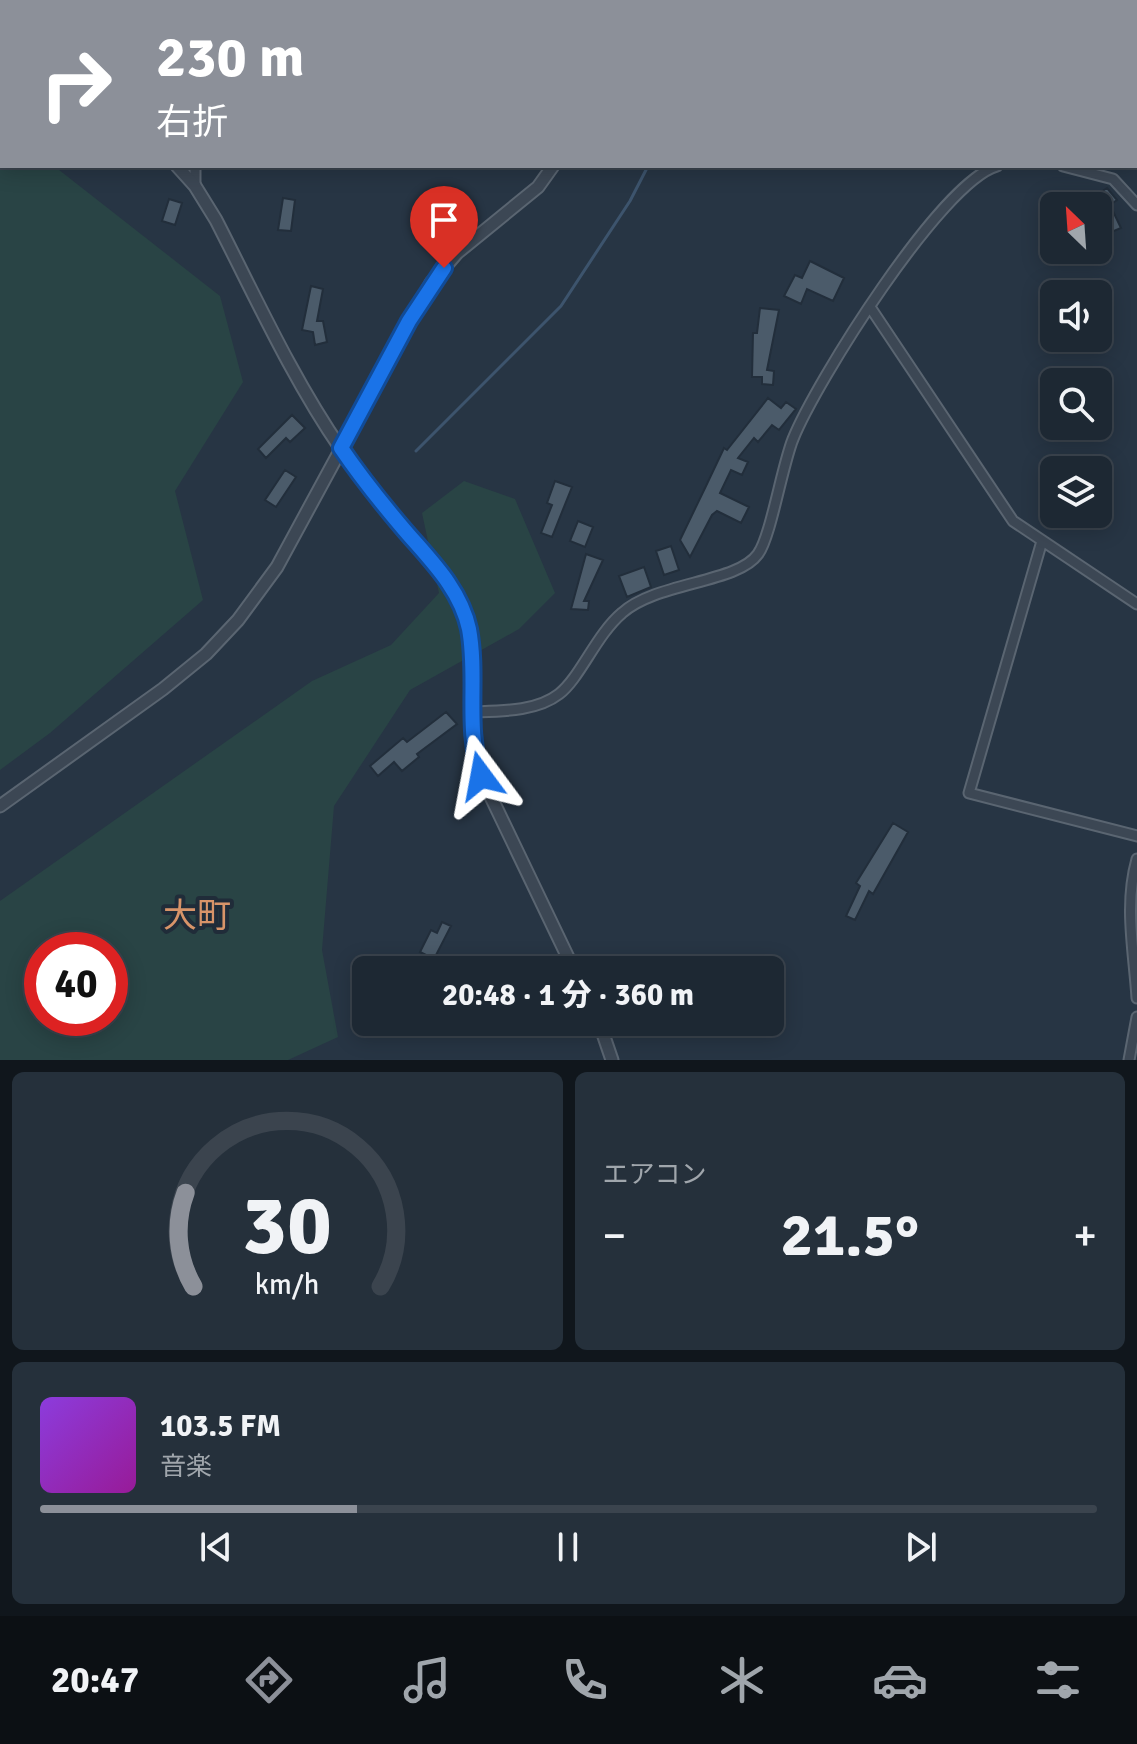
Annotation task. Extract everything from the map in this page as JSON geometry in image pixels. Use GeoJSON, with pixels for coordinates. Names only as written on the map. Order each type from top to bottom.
{"type":"FeatureCollection","features":[{"type":"Feature","properties":{"kind":"street"},"geometry":{"type":"LineString","coordinates":[[179,168],[195,186],[341,448],[368,486],[441,571],[458,597],[468,626],[474,662],[473,752],[481,776],[567,956]]}},
{"type":"Feature","properties":{"kind":"street"},"geometry":{"type":"LineString","coordinates":[[195,168],[195,186]]}},
{"type":"Feature","properties":{"kind":"street"},"geometry":{"type":"LineString","coordinates":[[0,806],[163,689],[206,654],[238,620],[277,567],[431,283],[457,253],[538,187],[552,168]]}},
{"type":"Feature","properties":{"kind":"street"},"geometry":{"type":"LineString","coordinates":[[472,712],[528,707],[560,694],[601,632],[640,599],[736,571],[760,553],[793,437],[870,307],[931,222],[964,185],[994,168]]}},
{"type":"Feature","properties":{"kind":"street"},"geometry":{"type":"LineString","coordinates":[[1071,168],[1113,179],[1137,205]]}},
{"type":"Feature","properties":{"kind":"street"},"geometry":{"type":"LineString","coordinates":[[870,307],[1013,521],[1137,604]]}},
{"type":"Feature","properties":{"kind":"street"},"geometry":{"type":"LineString","coordinates":[[1042,541],[969,793],[1137,836]]}},
{"type":"Feature","properties":{"kind":"street"},"geometry":{"type":"LineString","coordinates":[[1137,859],[1130,924],[1137,998]]}},
{"type":"Feature","properties":{"kind":"street"},"geometry":{"type":"LineString","coordinates":[[1129,1060],[1137,1017]]}},
{"type":"Feature","properties":{"kind":"street"},"geometry":{"type":"LineString","coordinates":[[604,1036],[612,1060]]}},
{"type":"Feature","properties":{"kind":"green space"},"geometry":{"type":"Polygon","coordinates":[[[0,168],[57,168],[220,296],[243,382],[175,491],[203,600],[50,733],[0,770],[0,168]]]}},
{"type":"Feature","properties":{"kind":"green space"},"geometry":{"type":"Polygon","coordinates":[[[464,481],[515,499],[555,593],[519,629],[410,690],[334,806],[322,950],[338,1037],[288,1060],[0,1060],[0,901],[312,681],[391,645],[439,593],[422,513],[464,481]]]}},
{"type":"Feature","properties":{"kind":"building"},"geometry":{"type":"Polygon","coordinates":[[[283,198],[295,200],[291,231],[278,230],[283,198]]]}},
{"type":"Feature","properties":{"kind":"building"},"geometry":{"type":"Polygon","coordinates":[[[169,199],[182,203],[175,225],[162,221],[169,199]]]}},
{"type":"Feature","properties":{"kind":"building"},"geometry":{"type":"Polygon","coordinates":[[[1112,209],[1121,228],[1112,232],[1112,209]]]}},
{"type":"Feature","properties":{"kind":"building"},"geometry":{"type":"Polygon","coordinates":[[[810,261],[844,278],[833,301],[807,289],[801,304],[784,296],[795,275],[802,278],[810,261]]]}},
{"type":"Feature","properties":{"kind":"building"},"geometry":{"type":"Polygon","coordinates":[[[311,286],[323,289],[317,321],[323,321],[327,342],[315,345],[313,332],[302,330],[311,286]]]}},
{"type":"Feature","properties":{"kind":"building"},"geometry":{"type":"Polygon","coordinates":[[[760,308],[779,310],[767,370],[774,371],[773,385],[762,384],[762,377],[752,377],[753,333],[757,333],[760,308]]]}},
{"type":"Feature","properties":{"kind":"building"},"geometry":{"type":"Polygon","coordinates":[[[768,398],[781,408],[786,402],[796,409],[779,430],[772,425],[758,442],[754,438],[738,458],[748,462],[742,475],[731,470],[720,493],[749,507],[741,523],[717,511],[712,515],[690,557],[680,540],[724,448],[727,450],[768,398]]]}},
{"type":"Feature","properties":{"kind":"building"},"geometry":{"type":"Polygon","coordinates":[[[292,415],[305,428],[290,442],[286,438],[266,458],[258,449],[292,415]]]}},
{"type":"Feature","properties":{"kind":"building"},"geometry":{"type":"Polygon","coordinates":[[[285,470],[296,477],[276,507],[265,500],[285,470]]]}},
{"type":"Feature","properties":{"kind":"building"},"geometry":{"type":"Polygon","coordinates":[[[555,481],[572,487],[552,537],[541,533],[552,505],[547,503],[555,481]]]}},
{"type":"Feature","properties":{"kind":"building"},"geometry":{"type":"Polygon","coordinates":[[[578,521],[593,527],[585,547],[570,541],[578,521]]]}},
{"type":"Feature","properties":{"kind":"building"},"geometry":{"type":"Polygon","coordinates":[[[671,546],[679,570],[664,575],[656,551],[671,546]]]}},
{"type":"Feature","properties":{"kind":"building"},"geometry":{"type":"Polygon","coordinates":[[[586,554],[603,560],[584,601],[589,601],[588,610],[571,609],[586,554]]]}},
{"type":"Feature","properties":{"kind":"building"},"geometry":{"type":"Polygon","coordinates":[[[644,567],[651,587],[627,597],[619,576],[644,567]]]}},
{"type":"Feature","properties":{"kind":"building"},"geometry":{"type":"Polygon","coordinates":[[[446,712],[457,724],[417,754],[419,757],[402,771],[394,762],[378,776],[370,766],[403,738],[407,742],[446,712]]]}},
{"type":"Feature","properties":{"kind":"building"},"geometry":{"type":"Polygon","coordinates":[[[893,823],[908,832],[873,894],[869,891],[855,920],[846,916],[860,886],[856,883],[893,823]]]}},
{"type":"Feature","properties":{"kind":"building"},"geometry":{"type":"Polygon","coordinates":[[[442,922],[451,926],[436,956],[420,952],[431,930],[437,933],[442,922]]]}},
{"type":"Feature","properties":{"kind":"waterway"},"geometry":{"type":"LineString","coordinates":[[416,451],[561,306],[630,201],[647,168]]}},
{"type":"Feature","properties":{"kind":"district","name":"大町"},"geometry":{"type":"Point","coordinates":[197,916]}},
{"type":"Feature","properties":{"kind":"route"},"geometry":{"type":"LineString","coordinates":[[444,268],[431,283],[409,321],[341,448],[368,486],[441,571],[458,597],[468,626],[474,662],[471,727],[473,752],[481,776]]}}]}
